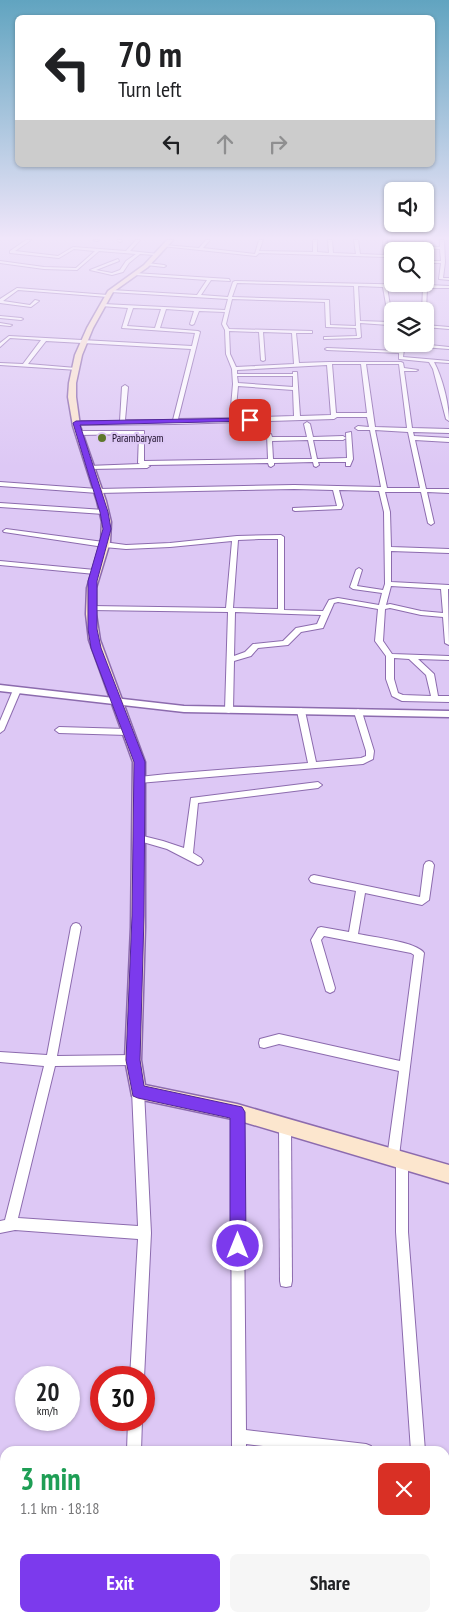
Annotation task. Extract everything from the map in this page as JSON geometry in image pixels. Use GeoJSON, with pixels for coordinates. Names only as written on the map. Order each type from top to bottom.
{"type":"FeatureCollection","features":[{"type":"Feature","properties":{"kind":"main road"},"geometry":{"type":"LineString","coordinates":[[97,316],[84,342],[73,380],[72,398],[78,428],[98,491],[107,529],[91,594],[96,648],[139,762],[138,927],[133,1060],[138,1091],[237,1112],[449,1174]]}},
{"type":"Feature","properties":{"kind":"street"},"geometry":{"type":"LineString","coordinates":[[128,316],[124,327],[198,332],[175,422]]}},
{"type":"Feature","properties":{"kind":"street"},"geometry":{"type":"LineString","coordinates":[[157,329],[161,316]]}},
{"type":"Feature","properties":{"kind":"street"},"geometry":{"type":"LineString","coordinates":[[192,324],[195,316]]}},
{"type":"Feature","properties":{"kind":"street"},"geometry":{"type":"LineString","coordinates":[[227,316],[224,324],[228,330],[228,354],[236,384],[232,420]]}},
{"type":"Feature","properties":{"kind":"street"},"geometry":{"type":"LineString","coordinates":[[327,316],[328,326],[384,324]]}},
{"type":"Feature","properties":{"kind":"street"},"geometry":{"type":"LineString","coordinates":[[326,338],[359,337],[358,316]]}},
{"type":"Feature","properties":{"kind":"street"},"geometry":{"type":"LineString","coordinates":[[0,317],[21,319]]}},
{"type":"Feature","properties":{"kind":"street"},"geometry":{"type":"LineString","coordinates":[[0,324],[10,325]]}},
{"type":"Feature","properties":{"kind":"street"},"geometry":{"type":"LineString","coordinates":[[434,327],[449,328]]}},
{"type":"Feature","properties":{"kind":"street"},"geometry":{"type":"LineString","coordinates":[[228,330],[310,332]]}},
{"type":"Feature","properties":{"kind":"street"},"geometry":{"type":"LineString","coordinates":[[261,332],[263,360]]}},
{"type":"Feature","properties":{"kind":"street"},"geometry":{"type":"LineString","coordinates":[[294,332],[298,365]]}},
{"type":"Feature","properties":{"kind":"street"},"geometry":{"type":"LineString","coordinates":[[0,346],[9,337],[194,348]]}},
{"type":"Feature","properties":{"kind":"street"},"geometry":{"type":"LineString","coordinates":[[25,365],[44,340]]}},
{"type":"Feature","properties":{"kind":"street"},"geometry":{"type":"LineString","coordinates":[[434,346],[449,348]]}},
{"type":"Feature","properties":{"kind":"street"},"geometry":{"type":"LineString","coordinates":[[327,349],[449,362]]}},
{"type":"Feature","properties":{"kind":"street"},"geometry":{"type":"LineString","coordinates":[[234,372],[298,365],[363,363],[401,356]]}},
{"type":"Feature","properties":{"kind":"street"},"geometry":{"type":"LineString","coordinates":[[401,356],[416,370]]}},
{"type":"Feature","properties":{"kind":"street"},"geometry":{"type":"LineString","coordinates":[[401,356],[410,430],[431,523]]}},
{"type":"Feature","properties":{"kind":"street"},"geometry":{"type":"LineString","coordinates":[[430,360],[435,368],[449,419]]}},
{"type":"Feature","properties":{"kind":"street"},"geometry":{"type":"LineString","coordinates":[[329,363],[334,415]]}},
{"type":"Feature","properties":{"kind":"street"},"geometry":{"type":"LineString","coordinates":[[363,363],[387,512],[388,584],[382,608],[379,641],[390,656],[390,679],[395,694],[402,698],[449,699]]}},
{"type":"Feature","properties":{"kind":"street"},"geometry":{"type":"LineString","coordinates":[[0,364],[76,369]]}},
{"type":"Feature","properties":{"kind":"street"},"geometry":{"type":"LineString","coordinates":[[234,372],[295,374],[296,418]]}},
{"type":"Feature","properties":{"kind":"street"},"geometry":{"type":"LineString","coordinates":[[236,384],[296,389]]}},
{"type":"Feature","properties":{"kind":"street"},"geometry":{"type":"LineString","coordinates":[[122,423],[125,387]]}},
{"type":"Feature","properties":{"kind":"street"},"geometry":{"type":"LineString","coordinates":[[78,428],[122,423],[370,415]]}},
{"type":"Feature","properties":{"kind":"street"},"geometry":{"type":"LineString","coordinates":[[307,424],[316,463]]}},
{"type":"Feature","properties":{"kind":"street"},"geometry":{"type":"LineString","coordinates":[[78,428],[142,432],[141,464]]}},
{"type":"Feature","properties":{"kind":"street"},"geometry":{"type":"LineString","coordinates":[[358,428],[449,432]]}},
{"type":"Feature","properties":{"kind":"street"},"geometry":{"type":"LineString","coordinates":[[90,466],[271,463],[348,465],[349,433]]}},
{"type":"Feature","properties":{"kind":"street"},"geometry":{"type":"LineString","coordinates":[[271,463],[269,437],[343,438]]}},
{"type":"Feature","properties":{"kind":"street"},"geometry":{"type":"LineString","coordinates":[[412,438],[449,440]]}},
{"type":"Feature","properties":{"kind":"street"},"geometry":{"type":"LineString","coordinates":[[316,463],[347,460]]}},
{"type":"Feature","properties":{"kind":"street"},"geometry":{"type":"LineString","coordinates":[[90,466],[271,463]]}},
{"type":"Feature","properties":{"kind":"street"},"geometry":{"type":"LineString","coordinates":[[0,484],[98,491],[336,488],[449,491]]}},
{"type":"Feature","properties":{"kind":"street"},"geometry":{"type":"LineString","coordinates":[[295,509],[339,508],[336,488]]}},
{"type":"Feature","properties":{"kind":"street"},"geometry":{"type":"LineString","coordinates":[[0,504],[104,512]]}},
{"type":"Feature","properties":{"kind":"street"},"geometry":{"type":"LineString","coordinates":[[6,531],[132,548],[281,537],[281,612]]}},
{"type":"Feature","properties":{"kind":"street"},"geometry":{"type":"LineString","coordinates":[[229,710],[231,610],[235,539]]}},
{"type":"Feature","properties":{"kind":"street"},"geometry":{"type":"LineString","coordinates":[[388,549],[449,551]]}},
{"type":"Feature","properties":{"kind":"street"},"geometry":{"type":"LineString","coordinates":[[0,563],[95,572]]}},
{"type":"Feature","properties":{"kind":"street"},"geometry":{"type":"LineString","coordinates":[[359,570],[353,587],[386,592]]}},
{"type":"Feature","properties":{"kind":"street"},"geometry":{"type":"LineString","coordinates":[[388,584],[447,587],[446,615],[449,643]]}},
{"type":"Feature","properties":{"kind":"street"},"geometry":{"type":"LineString","coordinates":[[231,659],[248,654],[260,644],[285,643],[294,632],[320,626],[331,601],[338,600],[382,608],[390,606],[411,612],[446,615]]}},
{"type":"Feature","properties":{"kind":"street"},"geometry":{"type":"LineString","coordinates":[[91,608],[231,610],[325,614]]}},
{"type":"Feature","properties":{"kind":"street"},"geometry":{"type":"LineString","coordinates":[[300,612],[305,629]]}},
{"type":"Feature","properties":{"kind":"street"},"geometry":{"type":"LineString","coordinates":[[390,656],[449,658]]}},
{"type":"Feature","properties":{"kind":"street"},"geometry":{"type":"LineString","coordinates":[[411,657],[430,674],[435,699]]}},
{"type":"Feature","properties":{"kind":"street"},"geometry":{"type":"LineString","coordinates":[[0,688],[184,709],[449,714]]}},
{"type":"Feature","properties":{"kind":"street"},"geometry":{"type":"LineString","coordinates":[[0,730],[17,690]]}},
{"type":"Feature","properties":{"kind":"street"},"geometry":{"type":"LineString","coordinates":[[301,711],[313,766]]}},
{"type":"Feature","properties":{"kind":"street"},"geometry":{"type":"LineString","coordinates":[[139,780],[220,771],[363,761],[370,757],[370,751],[358,712]]}},
{"type":"Feature","properties":{"kind":"street"},"geometry":{"type":"LineString","coordinates":[[59,730],[127,732]]}},
{"type":"Feature","properties":{"kind":"street"},"geometry":{"type":"LineString","coordinates":[[188,854],[194,800],[318,785]]}},
{"type":"Feature","properties":{"kind":"street"},"geometry":{"type":"LineString","coordinates":[[139,838],[161,843],[188,854],[198,861]]}},
{"type":"Feature","properties":{"kind":"street"},"geometry":{"type":"LineString","coordinates":[[314,879],[422,901],[426,897],[429,865]]}},
{"type":"Feature","properties":{"kind":"street"},"geometry":{"type":"LineString","coordinates":[[353,937],[361,890]]}},
{"type":"Feature","properties":{"kind":"street"},"geometry":{"type":"LineString","coordinates":[[76,927],[50,1061],[5,1226],[145,1234]]}},
{"type":"Feature","properties":{"kind":"street"},"geometry":{"type":"LineString","coordinates":[[330,988],[316,940],[321,931],[413,949],[419,953],[405,1067],[398,1159],[418,1446]]}},
{"type":"Feature","properties":{"kind":"street"},"geometry":{"type":"LineString","coordinates":[[264,1044],[279,1039],[405,1067]]}},
{"type":"Feature","properties":{"kind":"street"},"geometry":{"type":"LineString","coordinates":[[0,1057],[50,1061],[133,1060]]}},
{"type":"Feature","properties":{"kind":"street"},"geometry":{"type":"LineString","coordinates":[[138,1091],[145,1234],[138,1366]]}},
{"type":"Feature","properties":{"kind":"street"},"geometry":{"type":"LineString","coordinates":[[237,1112],[239,1446]]}},
{"type":"Feature","properties":{"kind":"street"},"geometry":{"type":"LineString","coordinates":[[285,1126],[286,1281]]}},
{"type":"Feature","properties":{"kind":"street"},"geometry":{"type":"LineString","coordinates":[[134,1446],[135,1431]]}},
{"type":"Feature","properties":{"kind":"street"},"geometry":{"type":"LineString","coordinates":[[238,1436],[323,1446]]}},
{"type":"Feature","properties":{"kind":"place","name":"Parambaryam"},"geometry":{"type":"Point","coordinates":[102,438]}},
{"type":"Feature","properties":{"kind":"route"},"geometry":{"type":"LineString","coordinates":[[238,1246],[237,1112],[138,1091],[133,1060],[138,916],[139,762],[96,648],[92,629],[92,581],[104,545],[107,529],[104,511],[76,423],[250,420]]}}]}
